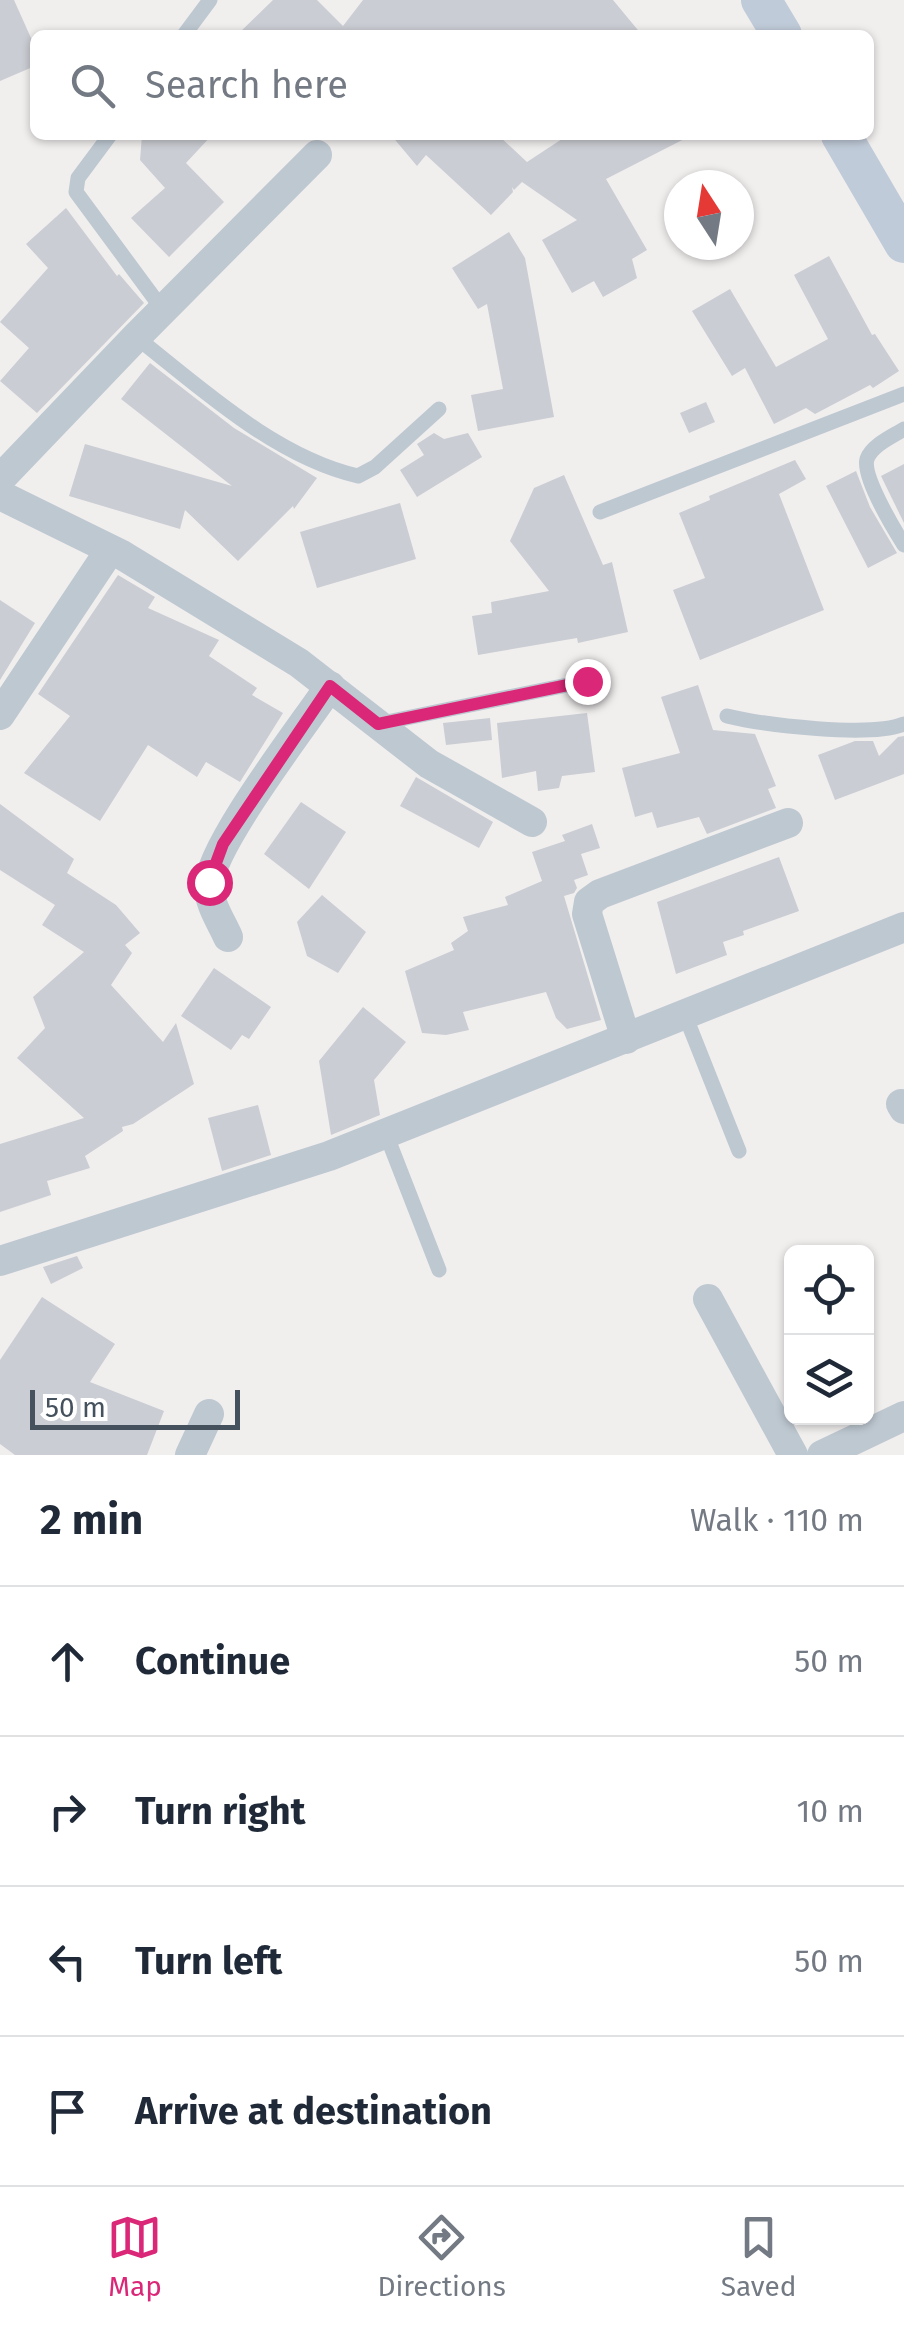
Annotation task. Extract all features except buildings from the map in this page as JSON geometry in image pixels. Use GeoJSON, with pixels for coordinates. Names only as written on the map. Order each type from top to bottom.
{"type":"FeatureCollection","features":[{"type":"Feature","properties":{"kind":"street"},"geometry":{"type":"LineString","coordinates":[[761,0],[779,30]]}},
{"type":"Feature","properties":{"kind":"street"},"geometry":{"type":"LineString","coordinates":[[843,140],[904,243]]}},
{"type":"Feature","properties":{"kind":"street"},"geometry":{"type":"LineString","coordinates":[[0,479],[317,155]]}},
{"type":"Feature","properties":{"kind":"street"},"geometry":{"type":"LineString","coordinates":[[0,494],[110,550],[300,663],[429,764],[532,822]]}},
{"type":"Feature","properties":{"kind":"street"},"geometry":{"type":"LineString","coordinates":[[0,716],[110,550]]}},
{"type":"Feature","properties":{"kind":"street"},"geometry":{"type":"LineString","coordinates":[[228,936],[210,899],[209,882],[223,844],[330,686]]}},
{"type":"Feature","properties":{"kind":"street"},"geometry":{"type":"LineString","coordinates":[[626,1039],[587,914],[589,902],[600,894],[788,823]]}},
{"type":"Feature","properties":{"kind":"street"},"geometry":{"type":"LineString","coordinates":[[0,1261],[329,1156],[904,927]]}},
{"type":"Feature","properties":{"kind":"street"},"geometry":{"type":"LineString","coordinates":[[708,1299],[792,1455]]}},
{"type":"Feature","properties":{"kind":"street"},"geometry":{"type":"LineString","coordinates":[[190,1455],[209,1414]]}},
{"type":"Feature","properties":{"kind":"street"},"geometry":{"type":"LineString","coordinates":[[822,1455],[904,1416]]}},
{"type":"Feature","properties":{"kind":"lane"},"geometry":{"type":"LineString","coordinates":[[188,30],[210,0]]}},
{"type":"Feature","properties":{"kind":"lane"},"geometry":{"type":"LineString","coordinates":[[106,140],[78,178],[76,192],[163,310]]}},
{"type":"Feature","properties":{"kind":"lane"},"geometry":{"type":"LineString","coordinates":[[136,336],[242,421],[332,470],[358,476],[375,467],[440,409]]}},
{"type":"Feature","properties":{"kind":"lane"},"geometry":{"type":"LineString","coordinates":[[600,512],[904,394]]}},
{"type":"Feature","properties":{"kind":"lane"},"geometry":{"type":"LineString","coordinates":[[904,429],[875,448],[868,458],[867,473],[904,544]]}},
{"type":"Feature","properties":{"kind":"lane"},"geometry":{"type":"LineString","coordinates":[[378,724],[587,681]]}},
{"type":"Feature","properties":{"kind":"lane"},"geometry":{"type":"LineString","coordinates":[[727,716],[782,725],[877,730],[904,724]]}},
{"type":"Feature","properties":{"kind":"lane"},"geometry":{"type":"LineString","coordinates":[[685,1015],[739,1152]]}},
{"type":"Feature","properties":{"kind":"lane"},"geometry":{"type":"LineString","coordinates":[[386,1134],[439,1270]]}},
{"type":"Feature","properties":{"kind":"route"},"geometry":{"type":"LineString","coordinates":[[209,882],[223,844],[330,686],[378,724],[587,681]]}}]}
